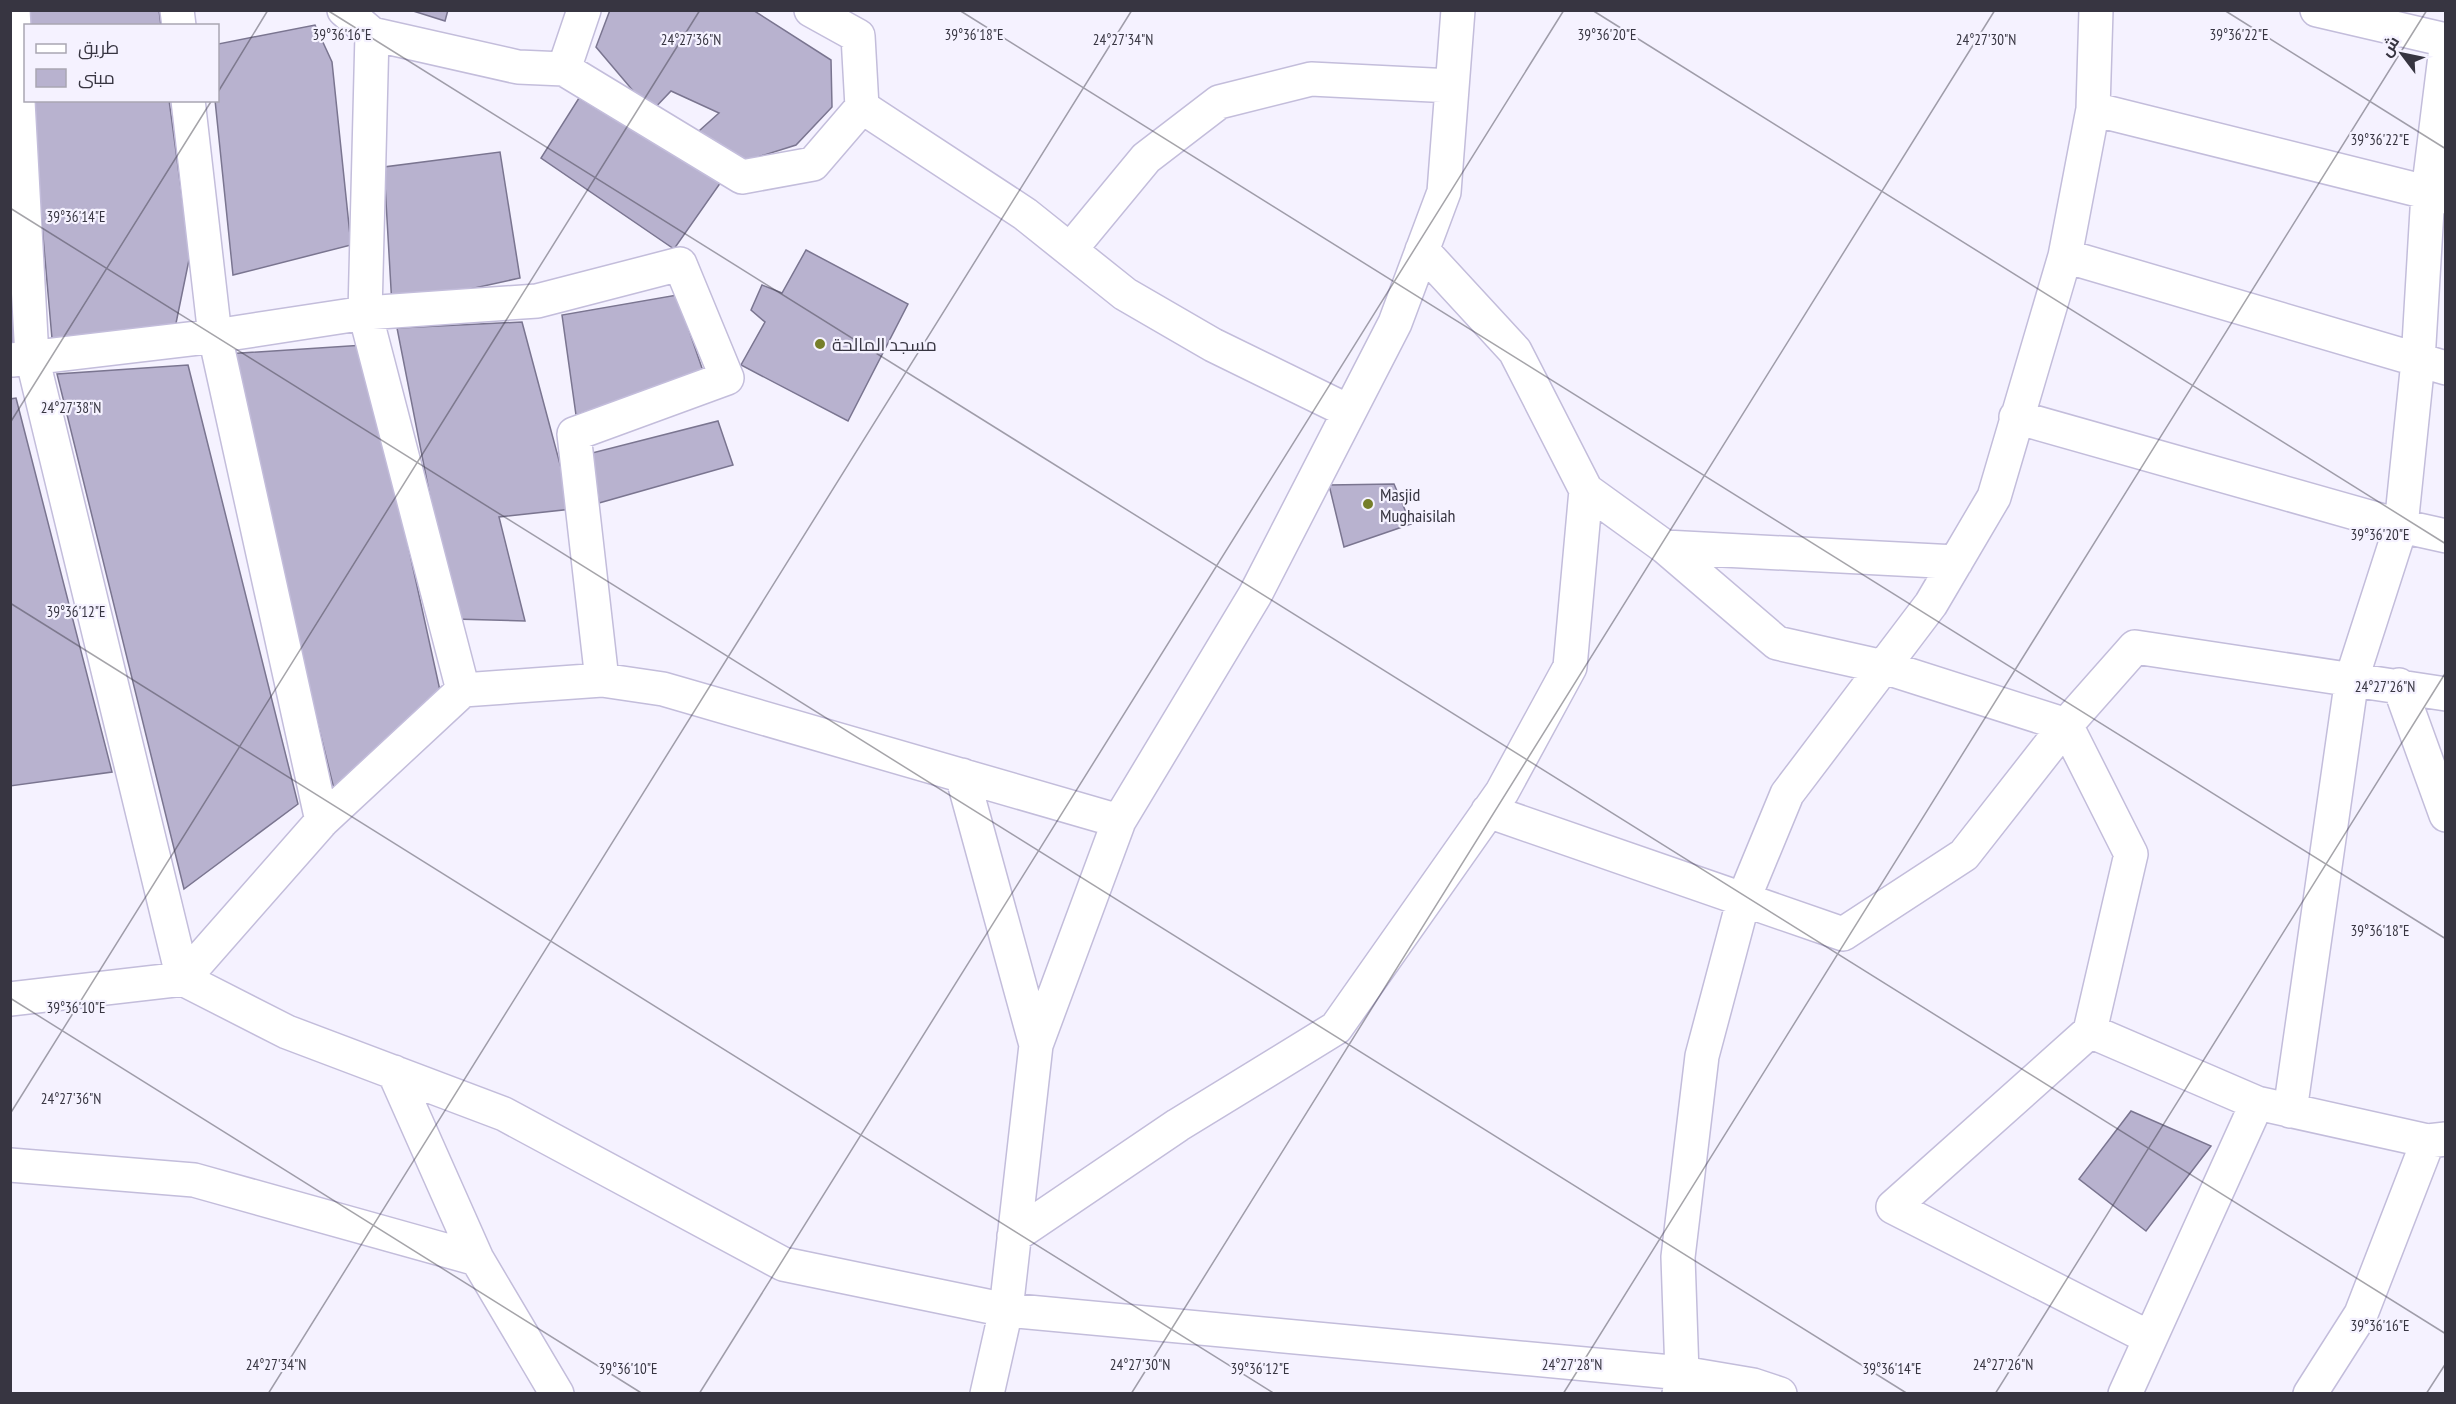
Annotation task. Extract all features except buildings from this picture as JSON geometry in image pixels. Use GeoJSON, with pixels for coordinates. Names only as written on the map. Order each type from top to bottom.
{"type":"FeatureCollection","features":[{"type":"Feature","properties":{"kind":"street"},"geometry":{"type":"LineString","coordinates":[[13,10],[21,359],[183,979]]}},
{"type":"Feature","properties":{"kind":"street"},"geometry":{"type":"LineString","coordinates":[[344,10],[372,34],[518,67],[564,69],[742,177],[813,164],[862,107],[858,36],[811,10]]}},
{"type":"Feature","properties":{"kind":"street"},"geometry":{"type":"LineString","coordinates":[[564,69],[584,10]]}},
{"type":"Feature","properties":{"kind":"street"},"geometry":{"type":"LineString","coordinates":[[987,1394],[1006,1310],[1036,1045],[1119,821],[1255,595],[1395,322],[1444,192],[1458,10]]}},
{"type":"Feature","properties":{"kind":"street"},"geometry":{"type":"LineString","coordinates":[[1680,1383],[1678,1257],[1702,1056],[1744,898],[1787,794],[1931,604],[1994,497],[2065,256],[2093,108],[2096,10]]}},
{"type":"Feature","properties":{"kind":"street"},"geometry":{"type":"LineString","coordinates":[[2317,10],[2445,40]]}},
{"type":"Feature","properties":{"kind":"street"},"geometry":{"type":"LineString","coordinates":[[372,34],[365,313],[463,690]]}},
{"type":"Feature","properties":{"kind":"street"},"geometry":{"type":"LineString","coordinates":[[2290,1111],[2352,678],[2401,526],[2432,365],[2437,195],[2445,48]]}},
{"type":"Feature","properties":{"kind":"street"},"geometry":{"type":"LineString","coordinates":[[1070,250],[1146,158],[1219,102],[1311,79],[1452,86]]}},
{"type":"Feature","properties":{"kind":"street"},"geometry":{"type":"LineString","coordinates":[[188,102],[215,336],[322,821]]}},
{"type":"Feature","properties":{"kind":"street"},"geometry":{"type":"LineString","coordinates":[[862,107],[1025,214],[1125,294],[1213,345],[1348,411]]}},
{"type":"Feature","properties":{"kind":"street"},"geometry":{"type":"LineString","coordinates":[[2093,108],[2437,195]]}},
{"type":"Feature","properties":{"kind":"street"},"geometry":{"type":"LineString","coordinates":[[1422,250],[1515,351],[1586,490],[1665,547],[1777,643],[1884,667],[2066,725],[2131,854],[2090,1031],[1893,1207],[2150,1338]]}},
{"type":"Feature","properties":{"kind":"street"},"geometry":{"type":"LineString","coordinates":[[2065,256],[2432,365]]}},
{"type":"Feature","properties":{"kind":"street"},"geometry":{"type":"LineString","coordinates":[[21,359],[215,336],[365,313],[537,301],[680,264],[727,378],[574,434],[602,680]]}},
{"type":"Feature","properties":{"kind":"street"},"geometry":{"type":"LineString","coordinates":[[2016,417],[2401,526],[2445,536]]}},
{"type":"Feature","properties":{"kind":"street"},"geometry":{"type":"LineString","coordinates":[[1014,1236],[1178,1125],[1336,1028],[1502,792],[1570,667],[1586,490]]}},
{"type":"Feature","properties":{"kind":"street"},"geometry":{"type":"LineString","coordinates":[[1665,547],[1956,562]]}},
{"type":"Feature","properties":{"kind":"street"},"geometry":{"type":"LineString","coordinates":[[1488,811],[1843,934],[1964,855],[2066,725],[2135,647],[2399,685],[2445,694]]}},
{"type":"Feature","properties":{"kind":"street"},"geometry":{"type":"LineString","coordinates":[[183,979],[322,821],[463,690],[602,680],[663,688],[1119,821]]}},
{"type":"Feature","properties":{"kind":"street"},"geometry":{"type":"LineString","coordinates":[[2399,685],[2445,815]]}},
{"type":"Feature","properties":{"kind":"street"},"geometry":{"type":"LineString","coordinates":[[962,775],[1036,1045]]}},
{"type":"Feature","properties":{"kind":"street"},"geometry":{"type":"LineString","coordinates":[[10,999],[183,979],[287,1032],[504,1114],[783,1264],[1006,1310],[1680,1383],[1753,1385],[1780,1394]]}},
{"type":"Feature","properties":{"kind":"street"},"geometry":{"type":"LineString","coordinates":[[2090,1031],[2257,1103],[2437,1140],[2361,1314],[2310,1394]]}},
{"type":"Feature","properties":{"kind":"street"},"geometry":{"type":"LineString","coordinates":[[394,1072],[477,1259],[557,1394]]}},
{"type":"Feature","properties":{"kind":"street"},"geometry":{"type":"LineString","coordinates":[[2125,1394],[2257,1103]]}},
{"type":"Feature","properties":{"kind":"street"},"geometry":{"type":"LineString","coordinates":[[10,1165],[195,1180],[477,1259]]}},
{"type":"Feature","properties":{"kind":"place","name":"مسجد المالحة"},"geometry":{"type":"Point","coordinates":[820,344]}},
{"type":"Feature","properties":{"kind":"place","name":"Masjid Mughaisilah"},"geometry":{"type":"Point","coordinates":[1368,504]}}]}
